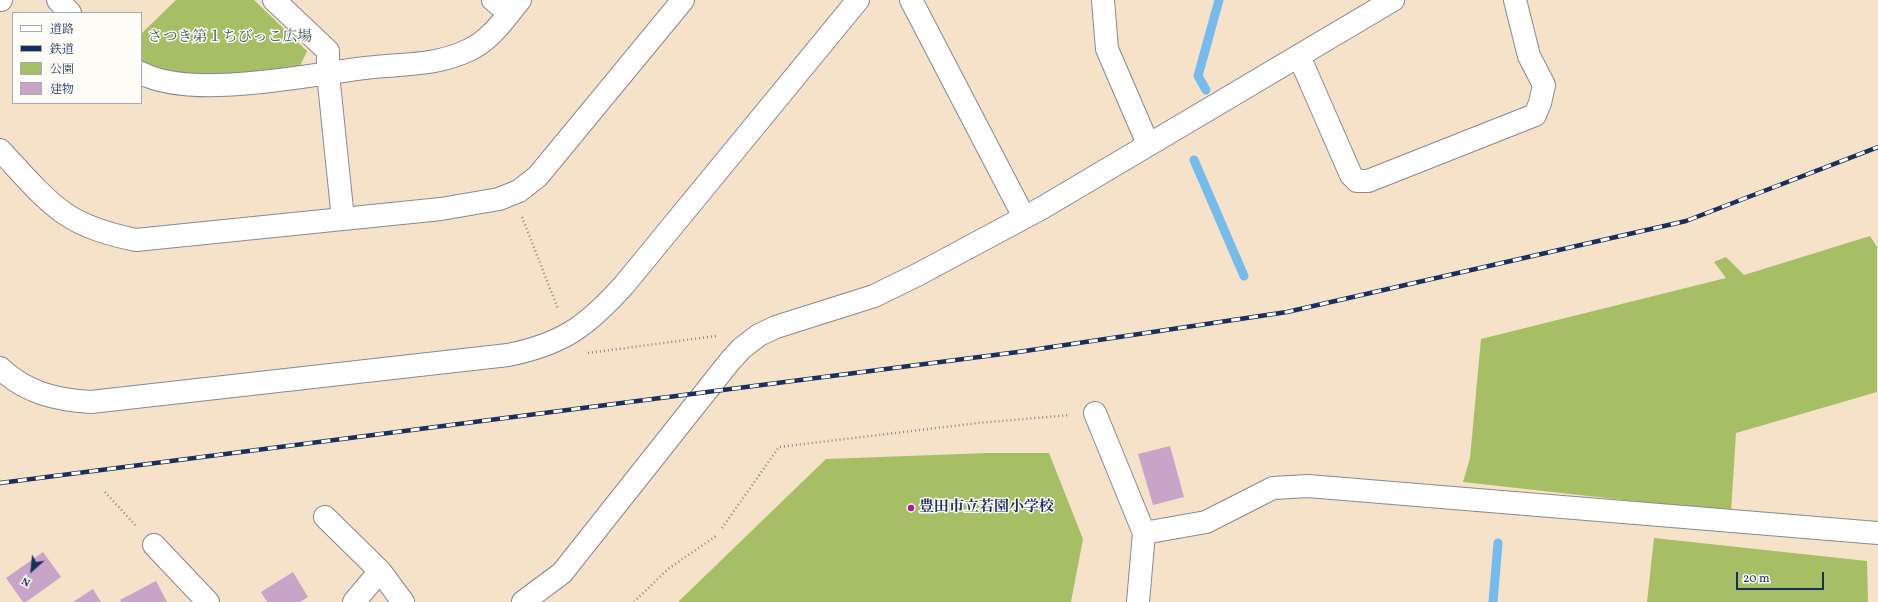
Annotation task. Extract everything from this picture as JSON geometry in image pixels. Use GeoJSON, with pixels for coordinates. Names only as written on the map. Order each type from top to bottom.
{"type":"FeatureCollection","features":[{"type":"Feature","properties":{"kind":"street"},"geometry":{"type":"LineString","coordinates":[[58,0],[69,12]]}},
{"type":"Feature","properties":{"kind":"street"},"geometry":{"type":"LineString","coordinates":[[274,0],[328,51],[328,74],[343,219]]}},
{"type":"Feature","properties":{"kind":"street"},"geometry":{"type":"LineString","coordinates":[[0,150],[44,195],[64,213],[88,226],[136,240],[441,209],[499,199],[519,191],[538,176],[683,0]]}},
{"type":"Feature","properties":{"kind":"street"},"geometry":{"type":"LineString","coordinates":[[0,368],[11,379],[49,397],[92,402],[508,355],[534,350],[568,335],[586,324],[624,286],[858,0]]}},
{"type":"Feature","properties":{"kind":"street"},"geometry":{"type":"LineString","coordinates":[[910,0],[1024,217]]}},
{"type":"Feature","properties":{"kind":"street"},"geometry":{"type":"LineString","coordinates":[[1103,0],[1107,49],[1148,144]]}},
{"type":"Feature","properties":{"kind":"street"},"geometry":{"type":"LineString","coordinates":[[523,602],[562,573],[742,348],[759,335],[776,327],[874,296],[917,275],[1042,208],[1392,0]]}},
{"type":"Feature","properties":{"kind":"street"},"geometry":{"type":"LineString","coordinates":[[1299,56],[1351,175],[1357,181],[1368,182],[1535,115],[1540,103],[1544,85],[1529,56],[1515,0]]}},
{"type":"Feature","properties":{"kind":"street"},"geometry":{"type":"LineString","coordinates":[[142,74],[152,79],[190,85],[237,83],[328,74],[366,68],[422,64],[448,58],[470,50],[491,35],[507,4]]}},
{"type":"Feature","properties":{"kind":"street"},"geometry":{"type":"LineString","coordinates":[[1095,413],[1144,533],[1138,602]]}},
{"type":"Feature","properties":{"kind":"street"},"geometry":{"type":"LineString","coordinates":[[1144,533],[1206,522],[1273,488],[1308,486],[1878,533]]}},
{"type":"Feature","properties":{"kind":"street"},"geometry":{"type":"LineString","coordinates":[[325,517],[380,571],[403,602]]}},
{"type":"Feature","properties":{"kind":"street"},"geometry":{"type":"LineString","coordinates":[[154,545],[208,602]]}},
{"type":"Feature","properties":{"kind":"street"},"geometry":{"type":"LineString","coordinates":[[354,602],[380,571]]}},
{"type":"Feature","properties":{"kind":"path"},"geometry":{"type":"LineString","coordinates":[[512,194],[568,335],[577,349],[584,353],[723,335]]}},
{"type":"Feature","properties":{"kind":"path"},"geometry":{"type":"LineString","coordinates":[[722,528],[779,447],[978,423],[1095,413]]}},
{"type":"Feature","properties":{"kind":"path"},"geometry":{"type":"LineString","coordinates":[[105,492],[154,545]]}},
{"type":"Feature","properties":{"kind":"path"},"geometry":{"type":"LineString","coordinates":[[634,602],[668,569],[716,536]]}},
{"type":"Feature","properties":{"kind":"green space","name":"さつき第１ちびっこ広場"},"geometry":{"type":"Polygon","coordinates":[[[176,0],[254,0],[307,51],[299,68],[235,78],[157,73],[142,63],[142,33],[176,0]]]}},
{"type":"Feature","properties":{"kind":"green space"},"geometry":{"type":"Polygon","coordinates":[[[1870,236],[1877,247],[1877,392],[1736,433],[1731,512],[1463,482],[1470,458],[1481,339],[1726,278],[1714,262],[1726,257],[1744,275],[1870,236]]]}},
{"type":"Feature","properties":{"kind":"green space","name":"豊田市立若園小学校"},"geometry":{"type":"Polygon","coordinates":[[[988,453],[1049,453],[1083,539],[1071,602],[678,602],[826,459],[988,453]]]}},
{"type":"Feature","properties":{"kind":"green space"},"geometry":{"type":"Polygon","coordinates":[[[1654,538],[1867,561],[1868,602],[1647,602],[1654,538]]]}},
{"type":"Feature","properties":{"kind":"building"},"geometry":{"type":"Polygon","coordinates":[[[1170,446],[1184,497],[1153,505],[1138,454],[1170,446]]]}},
{"type":"Feature","properties":{"kind":"building"},"geometry":{"type":"Polygon","coordinates":[[[43,552],[61,577],[26,602],[23,602],[6,578],[43,552]]]}},
{"type":"Feature","properties":{"kind":"building"},"geometry":{"type":"Polygon","coordinates":[[[293,572],[308,597],[300,602],[267,602],[261,592],[293,572]]]}},
{"type":"Feature","properties":{"kind":"building"},"geometry":{"type":"Polygon","coordinates":[[[156,581],[167,602],[121,602],[120,600],[156,581]]]}},
{"type":"Feature","properties":{"kind":"building"},"geometry":{"type":"Polygon","coordinates":[[[93,589],[101,602],[73,602],[93,589]]]}},
{"type":"Feature","properties":{"kind":"waterway"},"geometry":{"type":"LineString","coordinates":[[1206,90],[1198,76],[1219,0]]}},
{"type":"Feature","properties":{"kind":"waterway"},"geometry":{"type":"LineString","coordinates":[[1194,160],[1244,276]]}},
{"type":"Feature","properties":{"kind":"waterway"},"geometry":{"type":"LineString","coordinates":[[1493,602],[1498,543]]}},
{"type":"Feature","properties":{"kind":"railway"},"geometry":{"type":"LineString","coordinates":[[0,483],[1018,352],[1287,312],[1686,221],[1878,147]]}},
{"type":"Feature","properties":{"kind":"place","name":"豊田市立若園小学校"},"geometry":{"type":"Point","coordinates":[911,508]}}]}
